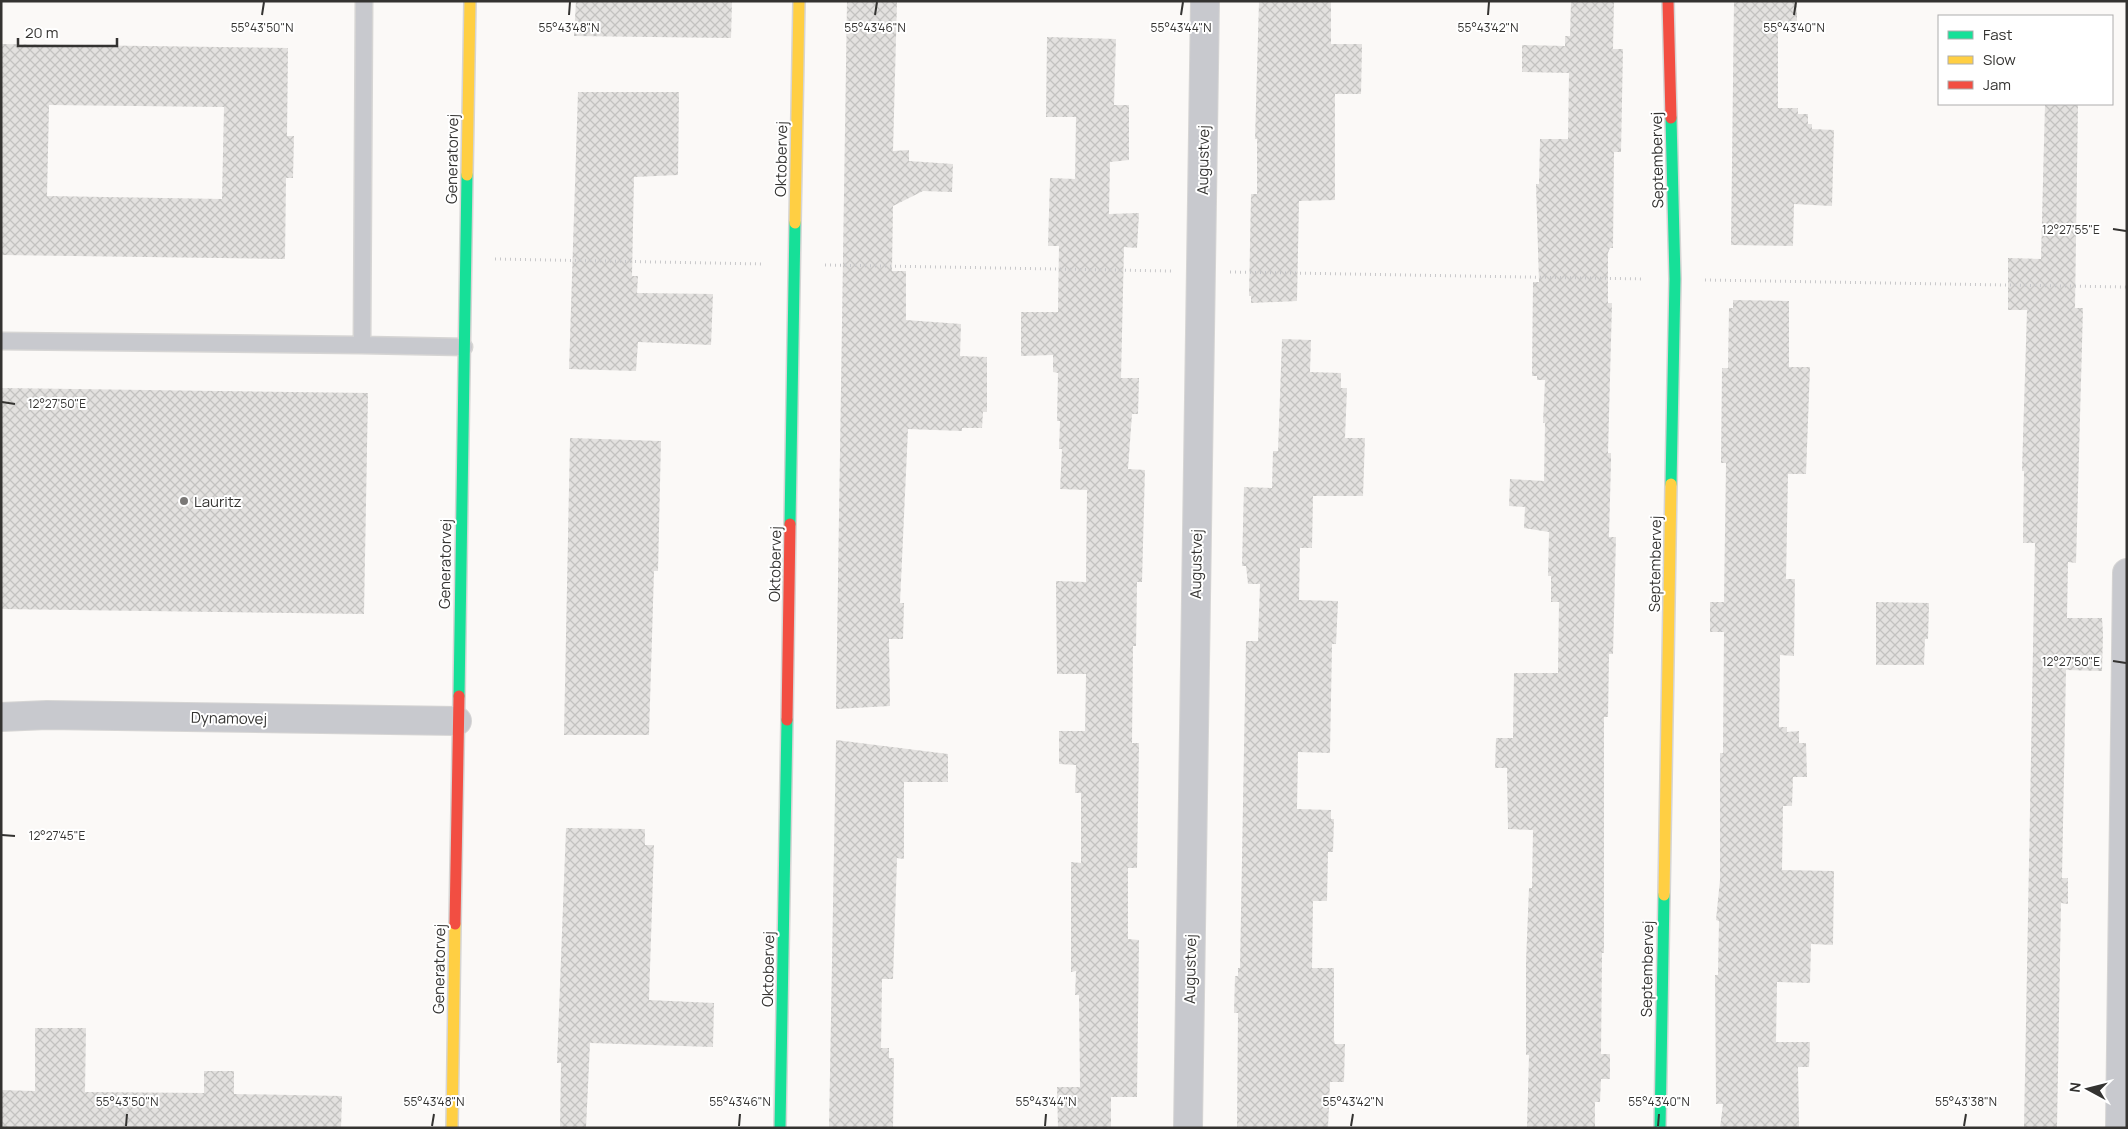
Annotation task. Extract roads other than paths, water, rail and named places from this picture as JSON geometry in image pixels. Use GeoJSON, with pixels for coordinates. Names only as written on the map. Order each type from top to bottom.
{"type":"FeatureCollection","features":[{"type":"Feature","properties":{"kind":"street","name":"Generatorvej"},"geometry":{"type":"LineString","coordinates":[[452,1128],[457,721],[470,1]]}},
{"type":"Feature","properties":{"kind":"street","name":"Oktobervej"},"geometry":{"type":"LineString","coordinates":[[780,1128],[799,1]]}},
{"type":"Feature","properties":{"kind":"street","name":"Augustvej"},"geometry":{"type":"LineString","coordinates":[[1188,1128],[1205,1]]}},
{"type":"Feature","properties":{"kind":"street","name":"Septembervej"},"geometry":{"type":"LineString","coordinates":[[1660,1128],[1675,279],[1668,1]]}},
{"type":"Feature","properties":{"kind":"street"},"geometry":{"type":"LineString","coordinates":[[2120,1128],[2127,573]]}},
{"type":"Feature","properties":{"kind":"street","name":"Dynamovej"},"geometry":{"type":"LineString","coordinates":[[1,717],[47,715],[457,721]]}},
{"type":"Feature","properties":{"kind":"lane"},"geometry":{"type":"LineString","coordinates":[[362,345],[364,1]]}},
{"type":"Feature","properties":{"kind":"lane"},"geometry":{"type":"LineString","coordinates":[[1,341],[464,347]]}},
{"type":"Feature","properties":{"kind":"place","name":"Lauritz"},"geometry":{"type":"Point","coordinates":[184,501]}}]}
